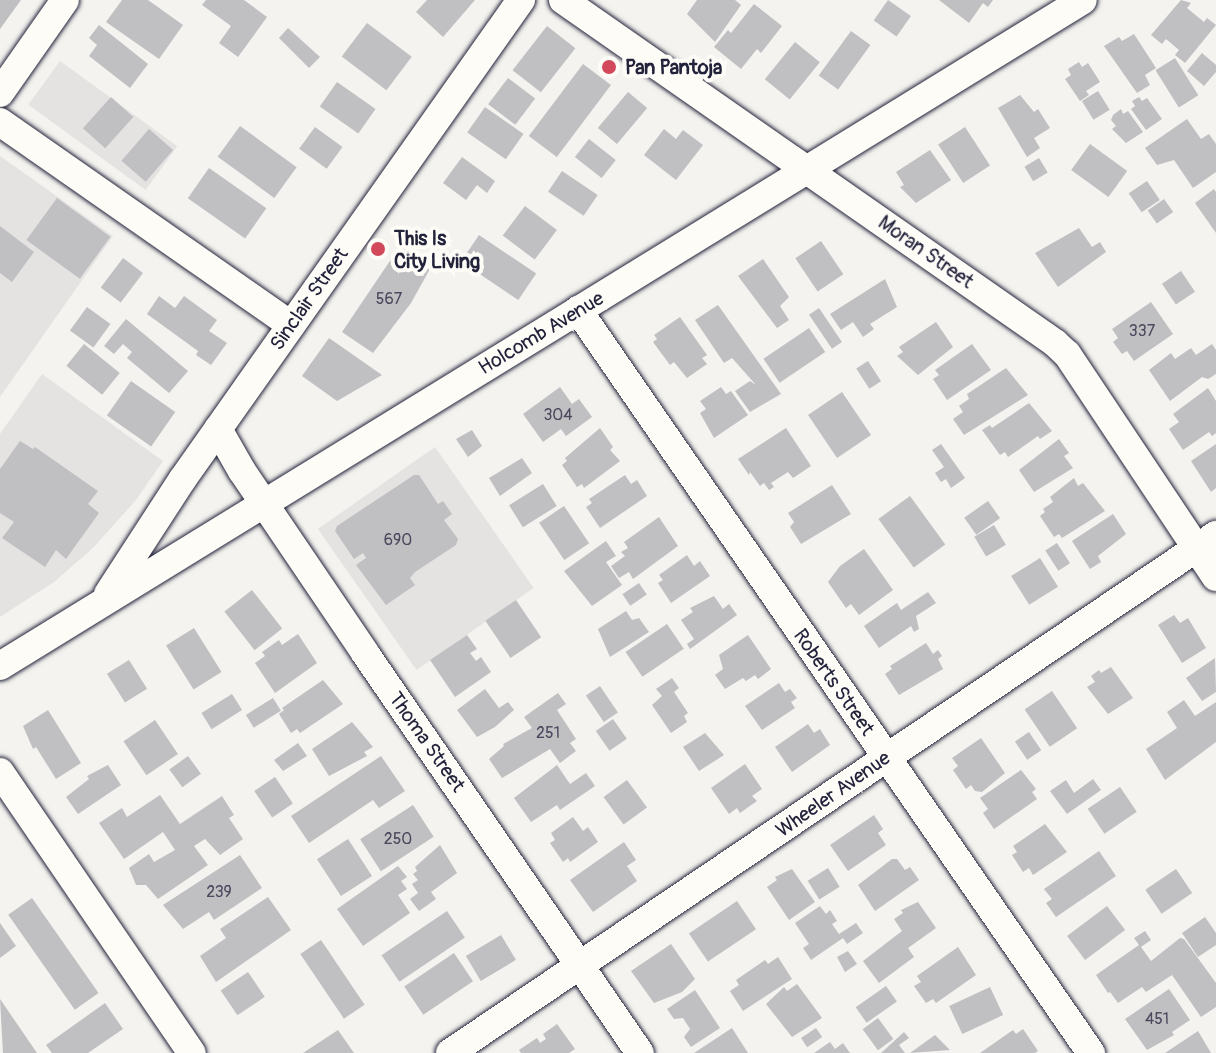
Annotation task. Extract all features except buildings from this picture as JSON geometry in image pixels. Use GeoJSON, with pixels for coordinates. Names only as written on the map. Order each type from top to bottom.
{"type":"FeatureCollection","features":[{"type":"Feature","properties":{"kind":"street"},"geometry":{"type":"LineString","coordinates":[[0,93],[65,0]]}},
{"type":"Feature","properties":{"kind":"street","name":"Sinclair Street"},"geometry":{"type":"LineString","coordinates":[[103,602],[218,429],[521,0]]}},
{"type":"Feature","properties":{"kind":"street","name":"Moran Street"},"geometry":{"type":"LineString","coordinates":[[563,0],[1055,343],[1067,354],[1206,542],[1216,577]]}},
{"type":"Feature","properties":{"kind":"street","name":"Holcomb Avenue"},"geometry":{"type":"LineString","coordinates":[[0,666],[1083,0]]}},
{"type":"Feature","properties":{"kind":"street"},"geometry":{"type":"LineString","coordinates":[[0,122],[291,325]]}},
{"type":"Feature","properties":{"kind":"street","name":"Roberts Street"},"geometry":{"type":"LineString","coordinates":[[578,310],[1091,1053]]}},
{"type":"Feature","properties":{"kind":"street","name":"Thoma Street"},"geometry":{"type":"LineString","coordinates":[[218,429],[263,502],[640,1053]]}},
{"type":"Feature","properties":{"kind":"street","name":"Wheeler Avenue"},"geometry":{"type":"LineString","coordinates":[[450,1053],[1206,542]]}},
{"type":"Feature","properties":{"kind":"street"},"geometry":{"type":"LineString","coordinates":[[0,772],[192,1053]]}},
{"type":"Feature","properties":{"kind":"shaded area"},"geometry":{"type":"Polygon","coordinates":[[[60,61],[177,146],[146,190],[28,105],[60,61]]]}},
{"type":"Feature","properties":{"kind":"shaded area"},"geometry":{"type":"Polygon","coordinates":[[[0,156],[113,236],[0,397],[0,156]]]}},
{"type":"Feature","properties":{"kind":"shaded area"},"geometry":{"type":"Polygon","coordinates":[[[42,374],[163,461],[136,500],[93,548],[54,582],[0,617],[0,434],[42,374]]]}},
{"type":"Feature","properties":{"kind":"shaded area"},"geometry":{"type":"Polygon","coordinates":[[[435,447],[534,588],[417,670],[318,529],[435,447]]]}},
{"type":"Feature","properties":{"kind":"place","name":"Pan Pantoja"},"geometry":{"type":"Point","coordinates":[609,67]}},
{"type":"Feature","properties":{"kind":"place","name":"This Is City Living"},"geometry":{"type":"Point","coordinates":[378,249]}}]}
